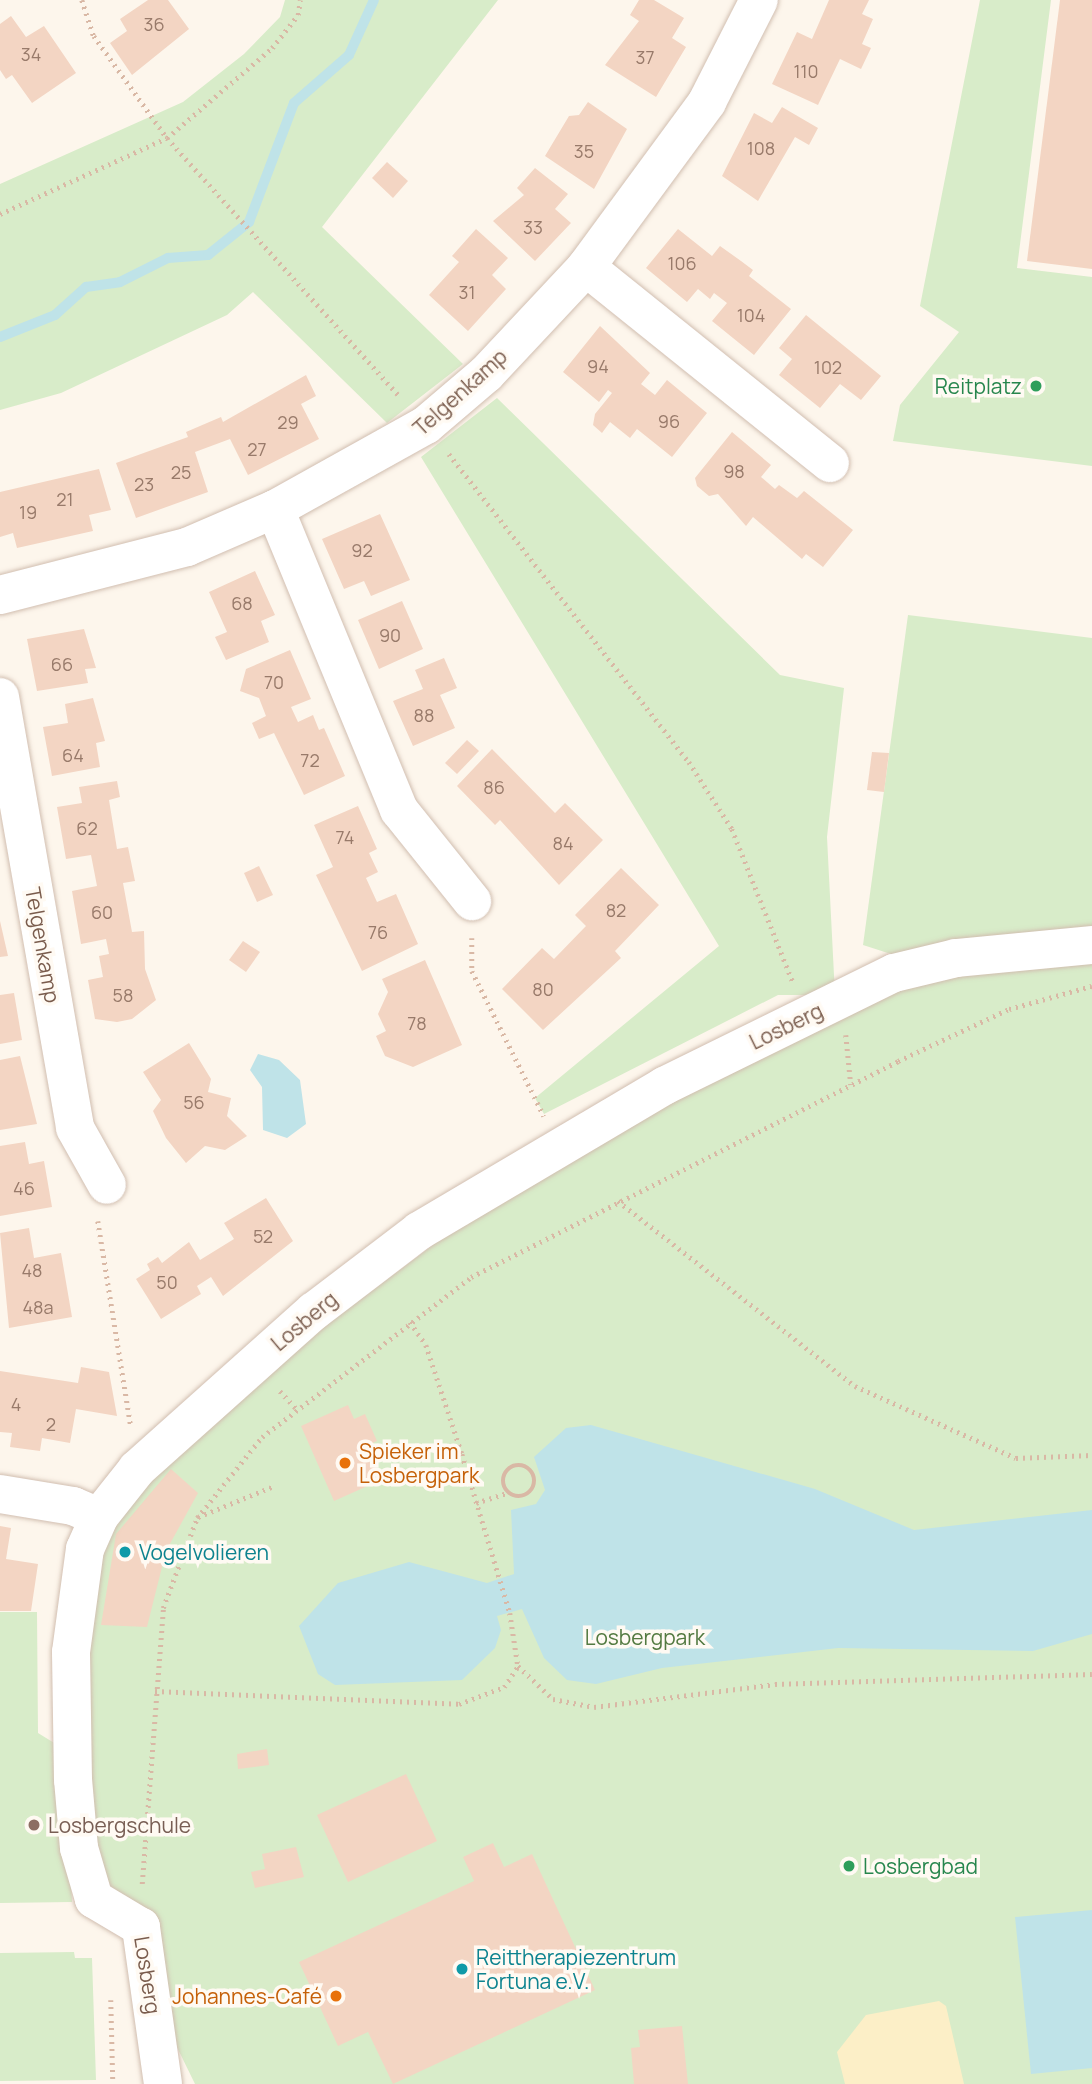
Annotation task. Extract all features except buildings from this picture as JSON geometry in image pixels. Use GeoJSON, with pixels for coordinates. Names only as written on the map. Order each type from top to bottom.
{"type":"FeatureCollection","features":[{"type":"Feature","properties":{"kind":"street","name":"Telgenkamp"},"geometry":{"type":"LineString","coordinates":[[0,595],[187,547],[275,509],[426,425],[486,374],[586,267],[707,102],[759,0]]}},
{"type":"Feature","properties":{"kind":"street"},"geometry":{"type":"LineString","coordinates":[[586,267],[830,463]]}},
{"type":"Feature","properties":{"kind":"street"},"geometry":{"type":"LineString","coordinates":[[275,509],[399,810],[472,901]]}},
{"type":"Feature","properties":{"kind":"street","name":"Telgenkamp"},"geometry":{"type":"LineString","coordinates":[[0,697],[75,1128],[107,1185]]}},
{"type":"Feature","properties":{"kind":"street","name":"Losberg"},"geometry":{"type":"LineString","coordinates":[[163,2084],[141,1927],[94,1899],[79,1848],[71,1652],[85,1549],[99,1517],[189,1416],[314,1311],[419,1231],[558,1144],[822,1008],[894,974],[956,958],[1092,945]]}},
{"type":"Feature","properties":{"kind":"street"},"geometry":{"type":"LineString","coordinates":[[0,1494],[74,1506],[99,1517]]}},
{"type":"Feature","properties":{"kind":"path"},"geometry":{"type":"LineString","coordinates":[[82,0],[94,36],[167,138],[265,251],[426,425],[718,807],[822,1008],[850,1085]]}},
{"type":"Feature","properties":{"kind":"path"},"geometry":{"type":"LineString","coordinates":[[0,214],[167,138],[272,48],[298,15],[300,0]]}},
{"type":"Feature","properties":{"kind":"path"},"geometry":{"type":"LineString","coordinates":[[472,901],[472,971],[558,1144]]}},
{"type":"Feature","properties":{"kind":"path"},"geometry":{"type":"LineString","coordinates":[[141,1927],[155,1691],[163,1608],[197,1518],[262,1437],[471,1277],[850,1085],[1009,1009],[1092,986]]}},
{"type":"Feature","properties":{"kind":"path"},"geometry":{"type":"LineString","coordinates":[[107,1185],[97,1245],[133,1437]]}},
{"type":"Feature","properties":{"kind":"path"},"geometry":{"type":"LineString","coordinates":[[618,1201],[855,1386],[925,1423],[1016,1458],[1092,1455]]}},
{"type":"Feature","properties":{"kind":"path"},"geometry":{"type":"LineString","coordinates":[[410,1322],[426,1345],[476,1503],[510,1613],[518,1666],[554,1699],[594,1707],[775,1684],[1092,1674]]}},
{"type":"Feature","properties":{"kind":"path"},"geometry":{"type":"LineString","coordinates":[[476,1503],[508,1493],[516,1498],[532,1491],[528,1468],[520,1465],[504,1473],[508,1493]]}},
{"type":"Feature","properties":{"kind":"path"},"geometry":{"type":"LineString","coordinates":[[197,1518],[274,1486]]}},
{"type":"Feature","properties":{"kind":"path"},"geometry":{"type":"LineString","coordinates":[[155,1691],[355,1704],[460,1704],[504,1687],[518,1666]]}},
{"type":"Feature","properties":{"kind":"path"},"geometry":{"type":"LineString","coordinates":[[112,2050],[113,2084]]}},
{"type":"Feature","properties":{"kind":"green space"},"geometry":{"type":"Polygon","coordinates":[[[285,0],[498,0],[322,227],[463,364],[387,423],[253,292],[227,315],[61,393],[0,410],[0,184],[183,102],[244,54],[280,17],[285,0]]]}},
{"type":"Feature","properties":{"kind":"green space"},"geometry":{"type":"Polygon","coordinates":[[[980,0],[1051,0],[1017,268],[1092,277],[1092,466],[893,441],[900,405],[959,332],[920,306],[980,0]]]}},
{"type":"Feature","properties":{"kind":"green space"},"geometry":{"type":"Polygon","coordinates":[[[497,398],[780,675],[844,688],[827,837],[835,995],[778,995],[544,1114],[535,1098],[719,946],[421,457],[497,398]]]}},
{"type":"Feature","properties":{"kind":"green space"},"geometry":{"type":"Polygon","coordinates":[[[908,615],[1092,638],[1092,936],[891,954],[863,945],[908,615]]]}},
{"type":"Feature","properties":{"kind":"green space","name":"Losbergpark"},"geometry":{"type":"Polygon","coordinates":[[[1092,954],[1092,2084],[195,2084],[172,2037],[127,1899],[97,1876],[81,1625],[110,1517],[274,1364],[516,1183],[888,989],[1092,954]]]}},
{"type":"Feature","properties":{"kind":"green space"},"geometry":{"type":"Polygon","coordinates":[[[0,1612],[37,1612],[38,1733],[64,1749],[72,1902],[0,1903],[0,1612]]]}},
{"type":"Feature","properties":{"kind":"green space"},"geometry":{"type":"Polygon","coordinates":[[[74,1952],[75,1958],[92,1958],[96,2080],[0,2081],[0,1953],[74,1952]]]}},
{"type":"Feature","properties":{"kind":"sand"},"geometry":{"type":"Polygon","coordinates":[[[939,2001],[946,2006],[964,2084],[845,2084],[837,2052],[866,2015],[939,2001]]]}},
{"type":"Feature","properties":{"kind":"water"},"geometry":{"type":"Polygon","coordinates":[[[258,1054],[279,1060],[300,1080],[306,1124],[287,1138],[263,1130],[262,1087],[250,1070],[258,1054]]]}},
{"type":"Feature","properties":{"kind":"water"},"geometry":{"type":"Polygon","coordinates":[[[591,1425],[815,1489],[914,1530],[1092,1510],[1092,1634],[1033,1651],[838,1648],[662,1668],[596,1684],[567,1680],[544,1658],[522,1609],[497,1616],[501,1630],[495,1648],[462,1680],[335,1685],[318,1674],[299,1626],[338,1583],[409,1562],[487,1583],[514,1574],[511,1510],[536,1504],[545,1490],[534,1457],[566,1428],[591,1425]]]}},
{"type":"Feature","properties":{"kind":"water"},"geometry":{"type":"Polygon","coordinates":[[[1092,1910],[1092,2068],[1031,2074],[1015,1917],[1092,1910]]]}},
{"type":"Feature","properties":{"kind":"waterway"},"geometry":{"type":"LineString","coordinates":[[0,337],[55,315],[86,287],[120,282],[168,258],[208,255],[249,222],[294,103],[349,55],[374,0]]}},
{"type":"Feature","properties":{"kind":"place","name":"Reitplatz"},"geometry":{"type":"Point","coordinates":[1036,386]}},
{"type":"Feature","properties":{"kind":"place","name":"Spieker im Losbergpark"},"geometry":{"type":"Point","coordinates":[345,1463]}},
{"type":"Feature","properties":{"kind":"place","name":"Vogelvolieren"},"geometry":{"type":"Point","coordinates":[125,1552]}},
{"type":"Feature","properties":{"kind":"place","name":"Losbergschule"},"geometry":{"type":"Point","coordinates":[34,1825]}},
{"type":"Feature","properties":{"kind":"place","name":"Losbergbad"},"geometry":{"type":"Point","coordinates":[849,1866]}},
{"type":"Feature","properties":{"kind":"place","name":"Reittherapiezentrum Fortuna e.V."},"geometry":{"type":"Point","coordinates":[462,1969]}},
{"type":"Feature","properties":{"kind":"place","name":"Johannes-Café"},"geometry":{"type":"Point","coordinates":[336,1996]}}]}
